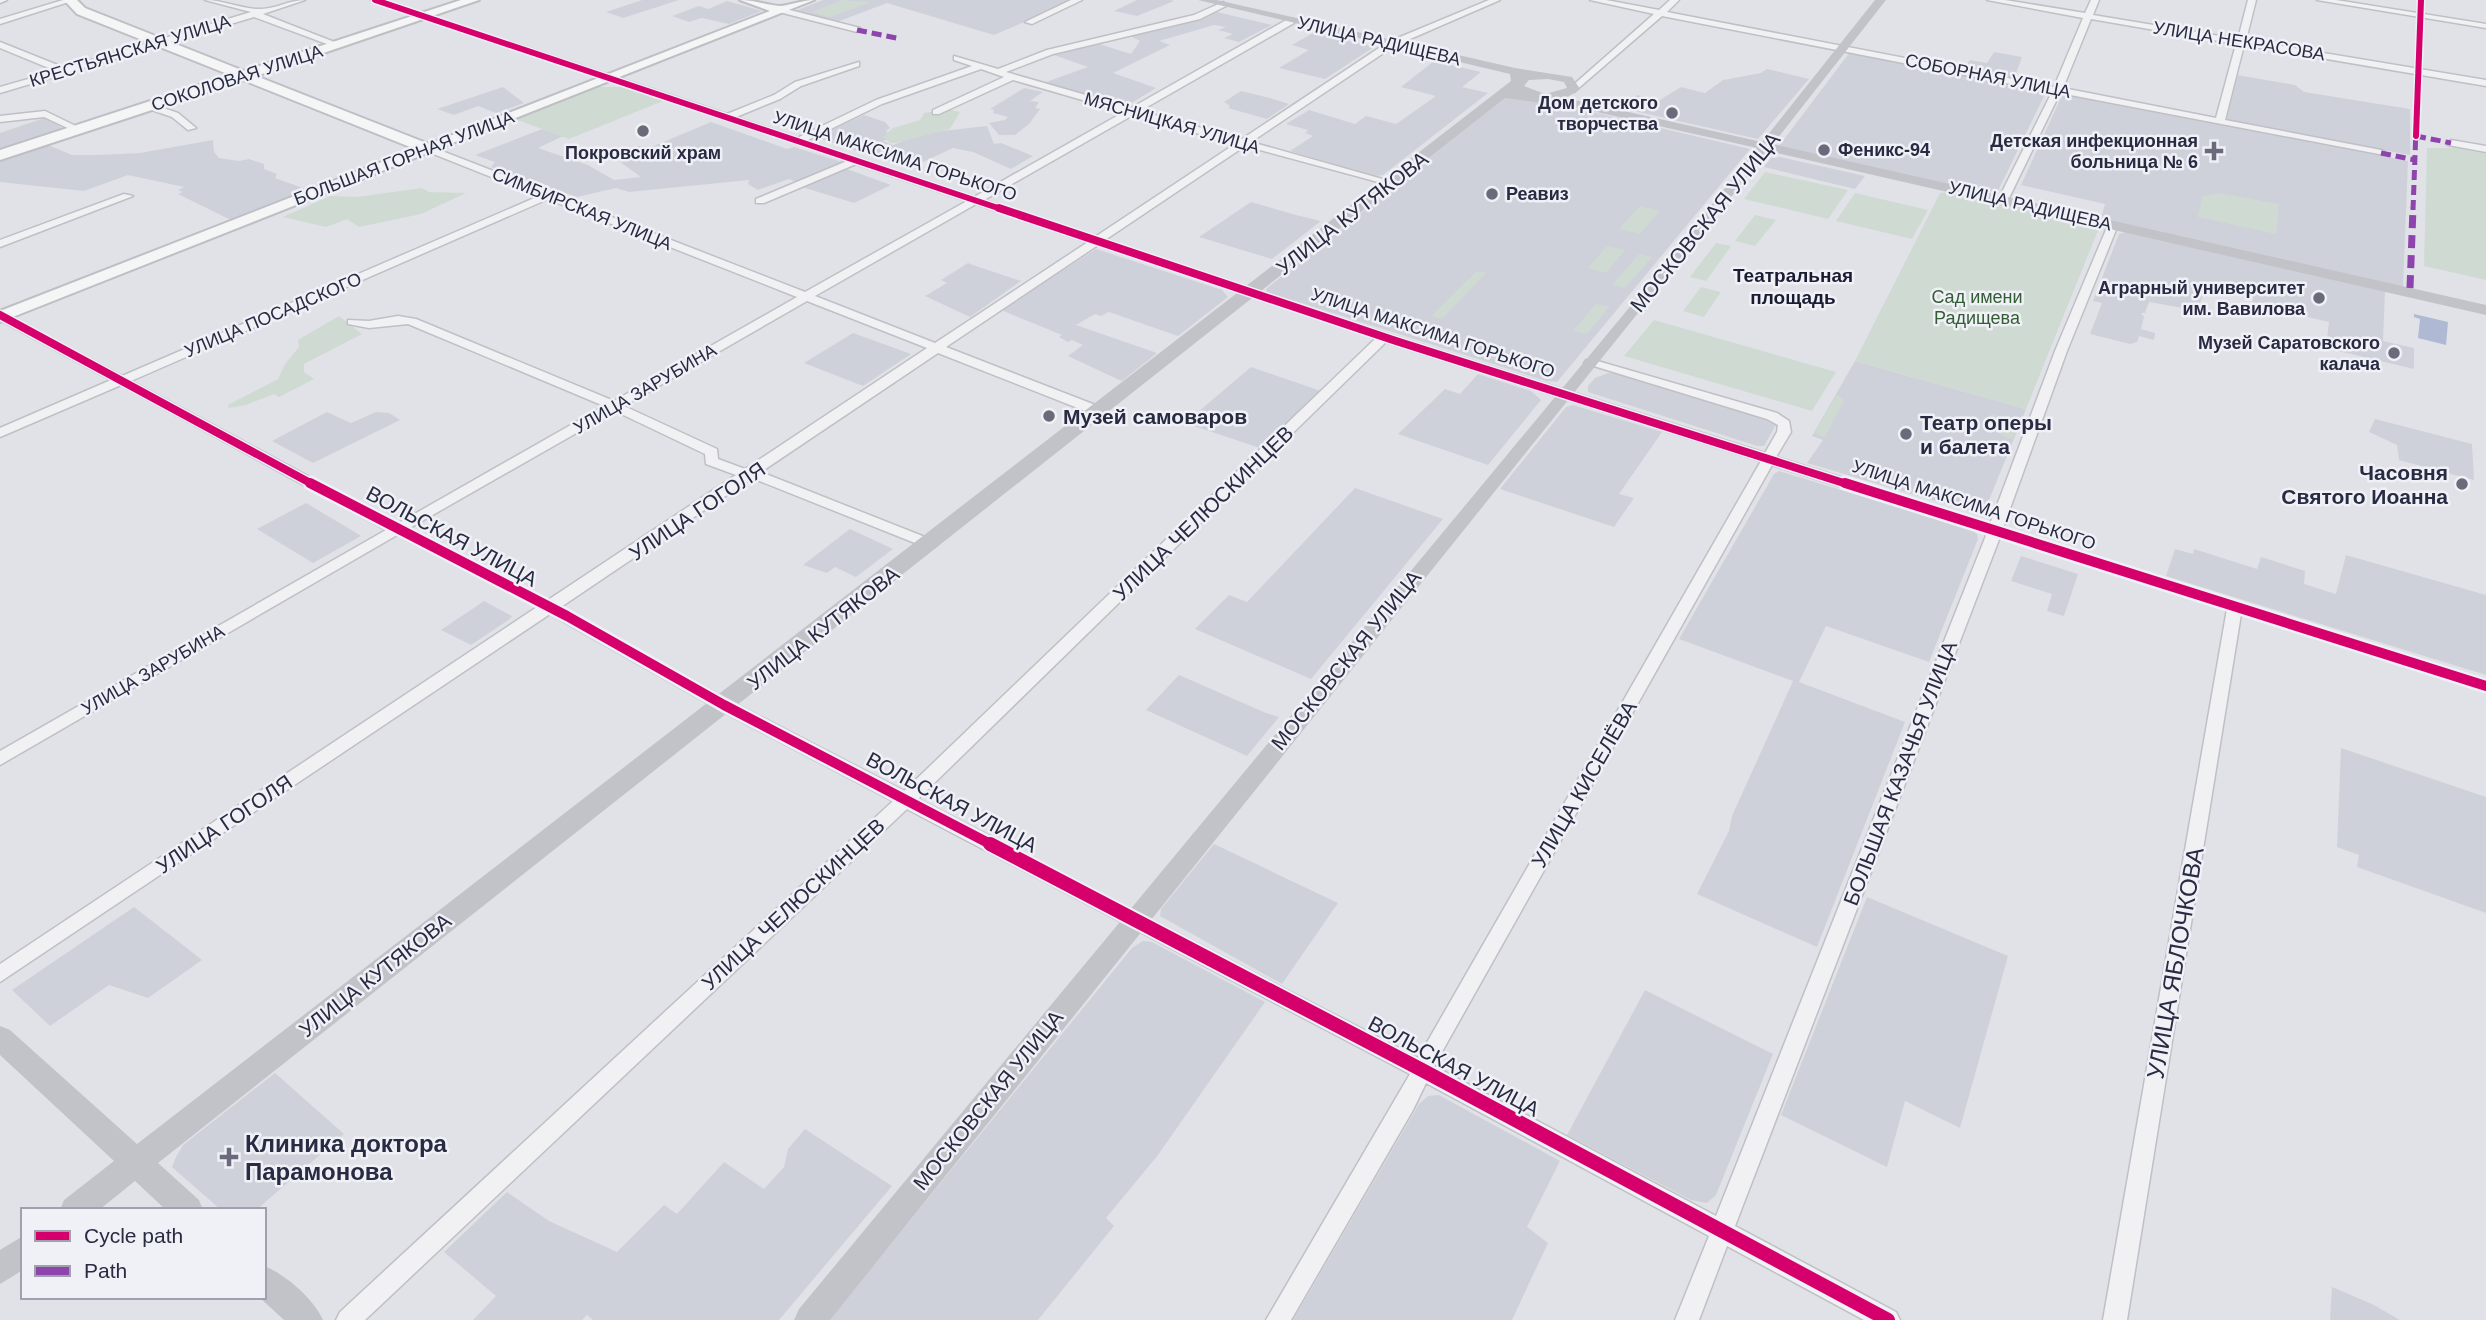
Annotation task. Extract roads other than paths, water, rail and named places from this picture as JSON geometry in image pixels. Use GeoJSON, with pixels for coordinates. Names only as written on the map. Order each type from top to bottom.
{"type":"FeatureCollection","features":[{"type":"Feature","properties":{"kind":"main road","name":"СИМБИРСКАЯ УЛИЦА"},"geometry":{"type":"LineString","coordinates":[[71,0],[81,11],[429,149]]}},
{"type":"Feature","properties":{"kind":"main road","name":"СОКОЛОВАЯ УЛИЦА"},"geometry":{"type":"LineString","coordinates":[[0,155],[473,0]]}},
{"type":"Feature","properties":{"kind":"main road"},"geometry":{"type":"LineString","coordinates":[[746,0],[782,10]]}},
{"type":"Feature","properties":{"kind":"main road","name":"БОЛЬШАЯ ГОРНАЯ УЛИЦА"},"geometry":{"type":"LineString","coordinates":[[1,316],[808,0]]}},
{"type":"Feature","properties":{"kind":"street"},"geometry":{"type":"LineString","coordinates":[[0,22],[71,0]]}},
{"type":"Feature","properties":{"kind":"street"},"geometry":{"type":"LineString","coordinates":[[209,0],[258,13],[338,45]]}},
{"type":"Feature","properties":{"kind":"street","name":"КРЕСТЬЯНСКАЯ УЛИЦА"},"geometry":{"type":"LineString","coordinates":[[0,90],[301,0]]}},
{"type":"Feature","properties":{"kind":"street","name":"УЛИЦА МАКСИМА ГОРЬКОГО"},"geometry":{"type":"LineString","coordinates":[[374,0],[1384,337],[2486,686]]}},
{"type":"Feature","properties":{"kind":"street"},"geometry":{"type":"LineString","coordinates":[[1029,22],[1078,0]]}},
{"type":"Feature","properties":{"kind":"street","name":"УЛИЦА РАДИЩЕВА"},"geometry":{"type":"LineString","coordinates":[[1203,0],[1391,44],[1516,77]]}},
{"type":"Feature","properties":{"kind":"street","name":"УЛИЦА ГОГОЛЯ"},"geometry":{"type":"LineString","coordinates":[[0,974],[753,474],[1391,44],[1496,0]]}},
{"type":"Feature","properties":{"kind":"street","name":"СОБОРНАЯ УЛИЦА"},"geometry":{"type":"LineString","coordinates":[[1594,0],[2381,153]]}},
{"type":"Feature","properties":{"kind":"street"},"geometry":{"type":"LineString","coordinates":[[1502,94],[1558,96],[1574,89],[1675,0]]}},
{"type":"Feature","properties":{"kind":"street","name":"МОСКОВСКАЯ УЛИЦА"},"geometry":{"type":"LineString","coordinates":[[810,1320],[1565,394],[1881,0]]}},
{"type":"Feature","properties":{"kind":"street","name":"УЛИЦА НЕКРАСОВА"},"geometry":{"type":"LineString","coordinates":[[1991,0],[2486,83]]}},
{"type":"Feature","properties":{"kind":"street"},"geometry":{"type":"LineString","coordinates":[[2003,200],[2058,89],[2095,0]]}},
{"type":"Feature","properties":{"kind":"street"},"geometry":{"type":"LineString","coordinates":[[2220,121],[2252,0]]}},
{"type":"Feature","properties":{"kind":"street"},"geometry":{"type":"LineString","coordinates":[[2321,0],[2486,26]]}},
{"type":"Feature","properties":{"kind":"street"},"geometry":{"type":"LineString","coordinates":[[1001,71],[1050,52],[1197,17],[1223,3]]}},
{"type":"Feature","properties":{"kind":"street"},"geometry":{"type":"LineString","coordinates":[[782,10],[857,30]]}},
{"type":"Feature","properties":{"kind":"street","name":"УЛИЦА ЗАРУБИНА"},"geometry":{"type":"LineString","coordinates":[[0,759],[1291,21]]}},
{"type":"Feature","properties":{"kind":"street"},"geometry":{"type":"LineString","coordinates":[[0,45],[62,70]]}},
{"type":"Feature","properties":{"kind":"street","name":"МЯСНИЦКАЯ УЛИЦА"},"geometry":{"type":"LineString","coordinates":[[957,58],[1130,112],[1388,184]]}},
{"type":"Feature","properties":{"kind":"street"},"geometry":{"type":"LineString","coordinates":[[726,118],[777,97],[798,84],[856,64]]}},
{"type":"Feature","properties":{"kind":"street"},"geometry":{"type":"LineString","coordinates":[[796,142],[879,102],[981,66]]}},
{"type":"Feature","properties":{"kind":"street"},"geometry":{"type":"LineString","coordinates":[[1516,77],[1548,75],[1588,78]]}},
{"type":"Feature","properties":{"kind":"street"},"geometry":{"type":"LineString","coordinates":[[1548,75],[1568,80],[1574,89]]}},
{"type":"Feature","properties":{"kind":"street"},"geometry":{"type":"LineString","coordinates":[[936,112],[1012,77]]}},
{"type":"Feature","properties":{"kind":"street"},"geometry":{"type":"LineString","coordinates":[[1516,77],[1525,92],[1540,96]]}},
{"type":"Feature","properties":{"kind":"street","name":"УЛИЦА КУТЯКОВА"},"geometry":{"type":"LineString","coordinates":[[77,1208],[135,1160],[724,705],[1250,293],[1502,94],[1516,77]]}},
{"type":"Feature","properties":{"kind":"street"},"geometry":{"type":"LineString","coordinates":[[1574,89],[1570,97],[1574,103]]}},
{"type":"Feature","properties":{"kind":"street","name":"УЛИЦА РАДИЩЕВА"},"geometry":{"type":"LineString","coordinates":[[1540,96],[2486,310]]}},
{"type":"Feature","properties":{"kind":"street"},"geometry":{"type":"LineString","coordinates":[[149,106],[175,116],[191,128]]}},
{"type":"Feature","properties":{"kind":"street"},"geometry":{"type":"LineString","coordinates":[[0,119],[45,114],[77,129]]}},
{"type":"Feature","properties":{"kind":"street"},"geometry":{"type":"LineString","coordinates":[[2451,143],[2486,149]]}},
{"type":"Feature","properties":{"kind":"street","name":"СИМБИРСКАЯ УЛИЦА"},"geometry":{"type":"LineString","coordinates":[[429,149],[1098,411]]}},
{"type":"Feature","properties":{"kind":"street"},"geometry":{"type":"LineString","coordinates":[[760,201],[855,161]]}},
{"type":"Feature","properties":{"kind":"street"},"geometry":{"type":"LineString","coordinates":[[0,244],[128,196]]}},
{"type":"Feature","properties":{"kind":"street","name":"УЛИЦА ПОСАДСКОГО"},"geometry":{"type":"LineString","coordinates":[[0,433],[547,196]]}},
{"type":"Feature","properties":{"kind":"street","name":"БОЛЬШАЯ КАЗАЧЬЯ УЛИЦА"},"geometry":{"type":"LineString","coordinates":[[1687,1320],[2113,225]]}},
{"type":"Feature","properties":{"kind":"street","name":"ВОЛЬСКАЯ УЛИЦА"},"geometry":{"type":"LineString","coordinates":[[1,316],[398,530],[549,608],[724,705],[1422,1070],[1888,1320]]}},
{"type":"Feature","properties":{"kind":"street"},"geometry":{"type":"LineString","coordinates":[[352,322],[373,327],[404,318],[615,406],[712,452],[711,461],[735,471],[753,474],[930,544]]}},
{"type":"Feature","properties":{"kind":"street","name":"УЛИЦА ЧЕЛЮСКИНЦЕВ"},"geometry":{"type":"LineString","coordinates":[[348,1320],[906,799],[1384,337]]}},
{"type":"Feature","properties":{"kind":"street","name":"УЛИЦА КИСЕЛЁВА"},"geometry":{"type":"LineString","coordinates":[[1278,1320],[1784,432],[1783,424],[1772,416],[1590,363]]}},
{"type":"Feature","properties":{"kind":"street","name":"УЛИЦА ЯБЛОЧКОВА"},"geometry":{"type":"LineString","coordinates":[[2115,1320],[2235,606]]}},
{"type":"Feature","properties":{"kind":"street"},"geometry":{"type":"LineString","coordinates":[[0,1038],[186,1208]]}},
{"type":"Feature","properties":{"kind":"street"},"geometry":{"type":"LineString","coordinates":[[0,1269],[21,1253]]}},
{"type":"Feature","properties":{"kind":"street"},"geometry":{"type":"LineString","coordinates":[[266,1283],[307,1320]]}},
{"type":"Feature","properties":{"kind":"water"},"geometry":{"type":"Polygon","coordinates":[[[2414,314],[2448,322],[2446,345],[2418,338],[2420,319],[2414,317],[2414,314]]]}},
{"type":"Feature","properties":{"kind":"place","name":"Дом детского творчества"},"geometry":{"type":"Point","coordinates":[1672,113]}},
{"type":"Feature","properties":{"kind":"place","name":"Покровский храм"},"geometry":{"type":"Point","coordinates":[643,131]}},
{"type":"Feature","properties":{"kind":"place","name":"Феникс-94"},"geometry":{"type":"Point","coordinates":[1824,150]}},
{"type":"Feature","properties":{"kind":"place","name":"Детская инфекционная больница № 6"},"geometry":{"type":"Point","coordinates":[2214,151]}},
{"type":"Feature","properties":{"kind":"place","name":"Реавиз"},"geometry":{"type":"Point","coordinates":[1492,194]}},
{"type":"Feature","properties":{"kind":"place","name":"Аграрный университет им. Вавилова"},"geometry":{"type":"Point","coordinates":[2319,298]}},
{"type":"Feature","properties":{"kind":"place","name":"Музей Саратовского калача"},"geometry":{"type":"Point","coordinates":[2394,353]}},
{"type":"Feature","properties":{"kind":"place","name":"Музей самоваров"},"geometry":{"type":"Point","coordinates":[1049,416]}},
{"type":"Feature","properties":{"kind":"place","name":"Театр оперы и балета"},"geometry":{"type":"Point","coordinates":[1906,434]}},
{"type":"Feature","properties":{"kind":"place","name":"Часовня Святого Иоанна"},"geometry":{"type":"Point","coordinates":[2462,484]}},
{"type":"Feature","properties":{"kind":"place","name":"Клиника доктора Парамонова"},"geometry":{"type":"Point","coordinates":[229,1157]}},
{"type":"Feature","properties":{"kind":"district","name":"Театральная площадь"},"geometry":{"type":"Point","coordinates":[1793,286]}},
{"type":"Feature","properties":{"kind":"park label","name":"Сад имени Радищева"},"geometry":{"type":"Point","coordinates":[1977,307]}}]}
